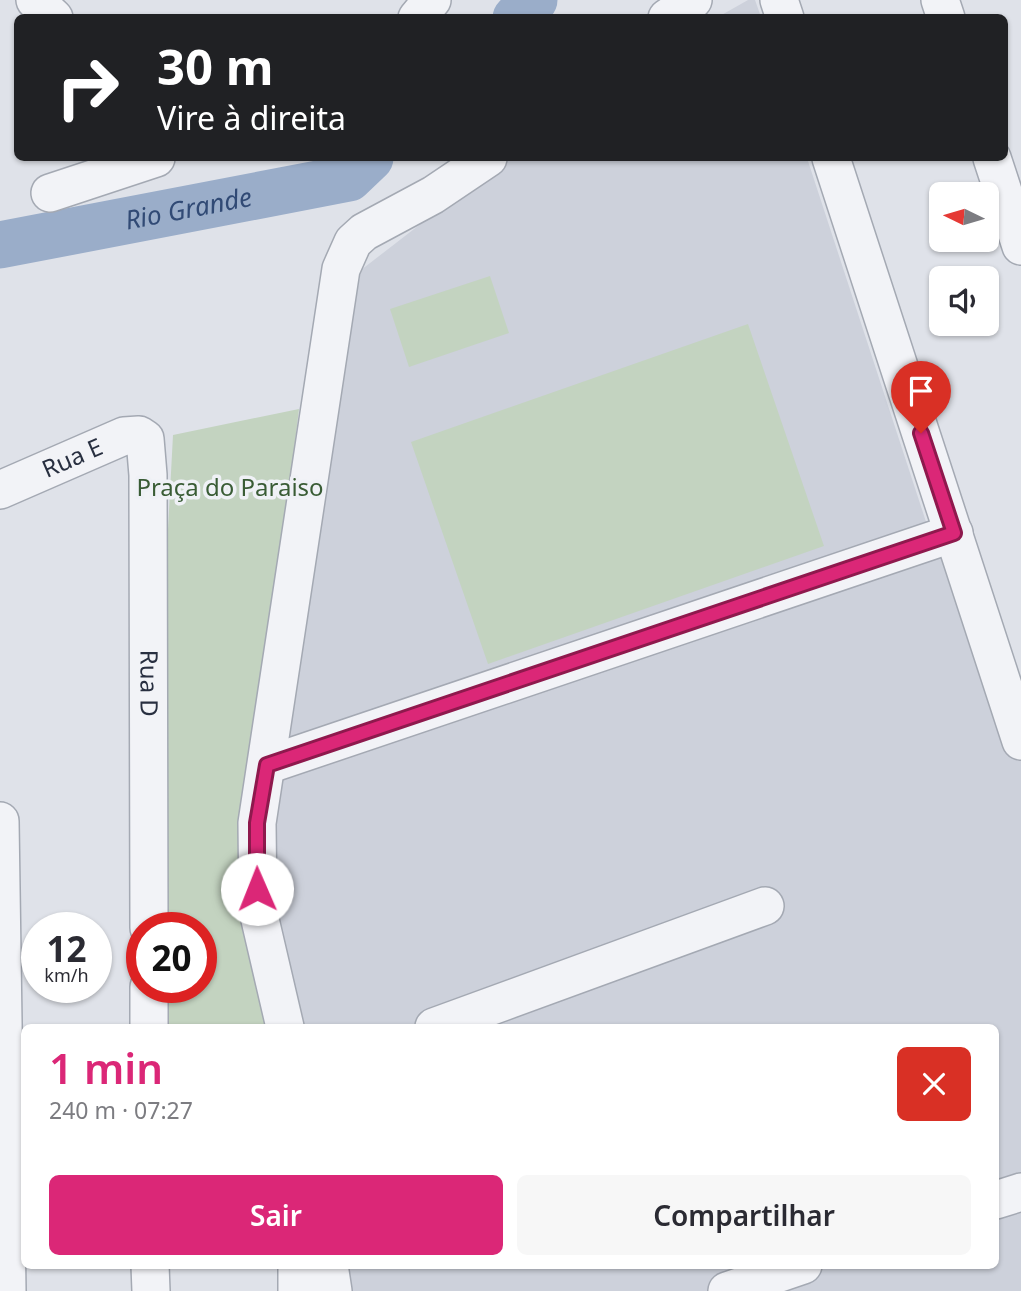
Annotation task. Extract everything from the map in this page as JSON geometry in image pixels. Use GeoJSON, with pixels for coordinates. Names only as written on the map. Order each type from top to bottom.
{"type":"FeatureCollection","features":[{"type":"Feature","properties":{"kind":"street"},"geometry":{"type":"LineString","coordinates":[[35,0],[50,14]]}},
{"type":"Feature","properties":{"kind":"street"},"geometry":{"type":"LineString","coordinates":[[420,14],[432,0]]}},
{"type":"Feature","properties":{"kind":"street"},"geometry":{"type":"LineString","coordinates":[[673,14],[693,0]]}},
{"type":"Feature","properties":{"kind":"street"},"geometry":{"type":"LineString","coordinates":[[50,193],[147,161]]}},
{"type":"Feature","properties":{"kind":"street"},"geometry":{"type":"LineString","coordinates":[[284,1024],[258,911],[257,823],[341,269],[352,242],[363,232],[433,195],[484,161]]}},
{"type":"Feature","properties":{"kind":"street"},"geometry":{"type":"LineString","coordinates":[[832,161],[1021,741]]}},
{"type":"Feature","properties":{"kind":"street"},"geometry":{"type":"LineString","coordinates":[[993,161],[1021,246]]}},
{"type":"Feature","properties":{"kind":"street","name":"Rua E"},"geometry":{"type":"LineString","coordinates":[[0,490],[124,436],[138,435],[145,439]]}},
{"type":"Feature","properties":{"kind":"street","name":"Rua D"},"geometry":{"type":"LineString","coordinates":[[145,439],[148,475],[149,912]]}},
{"type":"Feature","properties":{"kind":"street"},"geometry":{"type":"LineString","coordinates":[[267,765],[954,533]]}},
{"type":"Feature","properties":{"kind":"street"},"geometry":{"type":"LineString","coordinates":[[0,821],[11,1204],[7,1291]]}},
{"type":"Feature","properties":{"kind":"street"},"geometry":{"type":"LineString","coordinates":[[442,1024],[765,906]]}},
{"type":"Feature","properties":{"kind":"street"},"geometry":{"type":"LineString","coordinates":[[149,1003],[149,1024]]}},
{"type":"Feature","properties":{"kind":"street"},"geometry":{"type":"LineString","coordinates":[[999,1199],[1021,1192]]}},
{"type":"Feature","properties":{"kind":"street"},"geometry":{"type":"LineString","coordinates":[[150,1269],[150,1291]]}},
{"type":"Feature","properties":{"kind":"street"},"geometry":{"type":"LineString","coordinates":[[297,1269],[297,1291]]}},
{"type":"Feature","properties":{"kind":"street"},"geometry":{"type":"LineString","coordinates":[[329,1269],[332,1291]]}},
{"type":"Feature","properties":{"kind":"street"},"geometry":{"type":"LineString","coordinates":[[727,1291],[791,1269]]}},
{"type":"Feature","properties":{"kind":"shaded area"},"geometry":{"type":"Polygon","coordinates":[[[748,0],[755,0],[760,14],[723,14],[748,0]]]}},
{"type":"Feature","properties":{"kind":"shaded area"},"geometry":{"type":"Polygon","coordinates":[[[502,161],[808,161],[931,537],[1021,688],[1021,1291],[328,1291],[325,1269],[999,1269],[999,1024],[279,1024],[243,861],[280,748],[361,270],[502,161]]]}},
{"type":"Feature","properties":{"kind":"green space"},"geometry":{"type":"Polygon","coordinates":[[[490,276],[509,333],[409,367],[390,309],[490,276]]]}},
{"type":"Feature","properties":{"kind":"green space"},"geometry":{"type":"Polygon","coordinates":[[[748,324],[824,546],[488,664],[411,442],[748,324]]]}},
{"type":"Feature","properties":{"kind":"green space","name":"Praça do Paraiso"},"geometry":{"type":"Polygon","coordinates":[[[299,409],[246,844],[276,1024],[166,1024],[165,1003],[217,1003],[217,912],[165,912],[163,624],[173,435],[299,409]]]}},
{"type":"Feature","properties":{"kind":"waterway","name":"Rio Grande"},"geometry":{"type":"LineString","coordinates":[[520,14],[534,0]]}},
{"type":"Feature","properties":{"kind":"waterway","name":"Rio Grande"},"geometry":{"type":"LineString","coordinates":[[0,245],[349,178],[367,161]]}},
{"type":"Feature","properties":{"kind":"route"},"geometry":{"type":"LineString","coordinates":[[257,889],[257,823],[267,765],[954,533],[921,433]]}}]}
